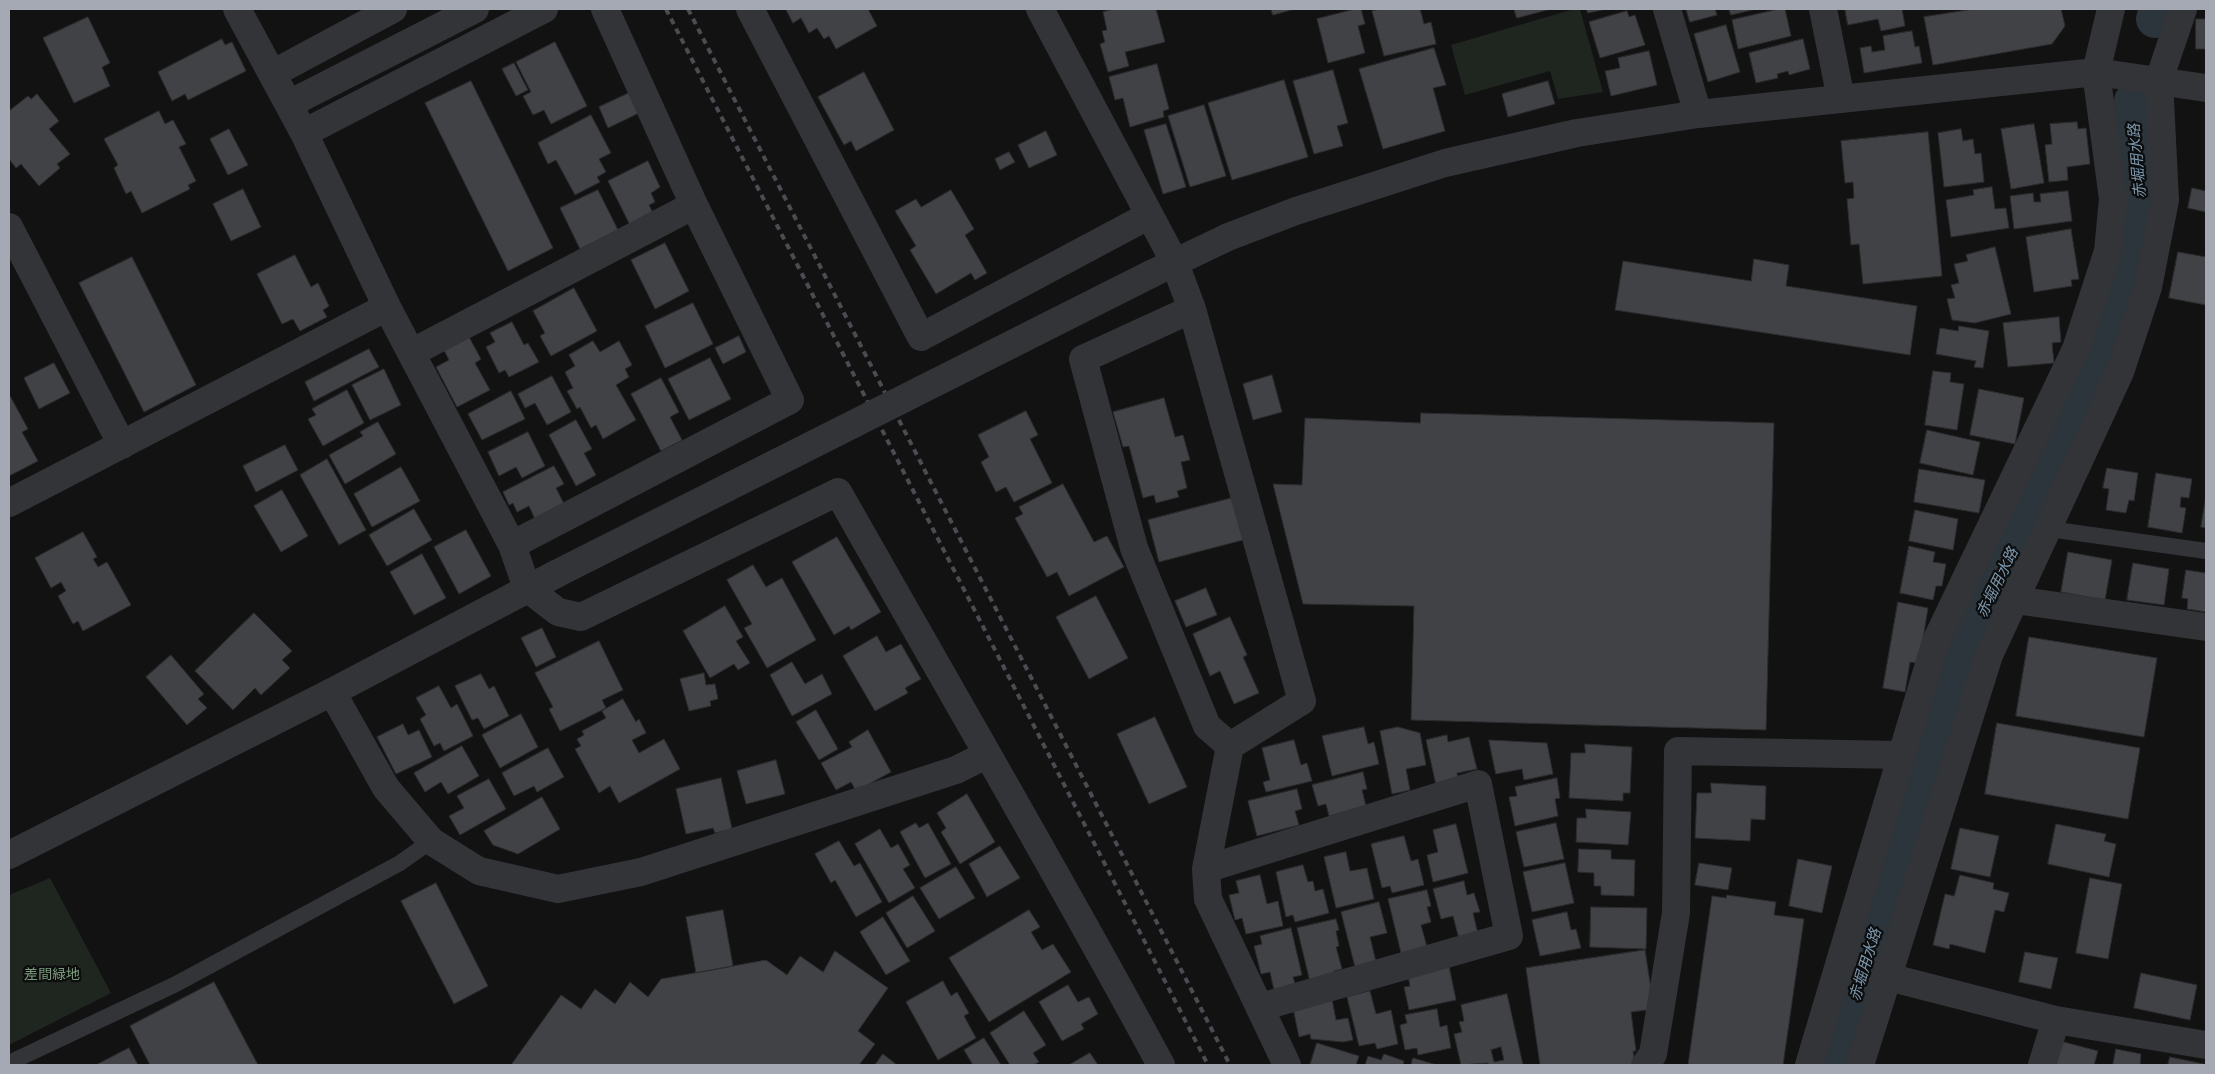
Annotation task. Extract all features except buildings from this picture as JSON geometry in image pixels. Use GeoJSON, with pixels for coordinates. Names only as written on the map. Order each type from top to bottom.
{"type":"FeatureCollection","features":[{"type":"Feature","properties":{"kind":"street"},"geometry":{"type":"LineString","coordinates":[[237,9],[304,133],[387,307],[512,545],[526,588],[558,612],[581,617],[838,492],[986,755],[1074,905],[1161,1065]]}},
{"type":"Feature","properties":{"kind":"street"},"geometry":{"type":"LineString","coordinates":[[272,74],[393,9]]}},
{"type":"Feature","properties":{"kind":"street"},"geometry":{"type":"LineString","coordinates":[[289,104],[475,9]]}},
{"type":"Feature","properties":{"kind":"street"},"geometry":{"type":"LineString","coordinates":[[304,133],[544,9]]}},
{"type":"Feature","properties":{"kind":"street"},"geometry":{"type":"LineString","coordinates":[[512,545],[790,400],[694,205],[605,9]]}},
{"type":"Feature","properties":{"kind":"street"},"geometry":{"type":"LineString","coordinates":[[750,9],[921,338],[1148,216]]}},
{"type":"Feature","properties":{"kind":"street"},"geometry":{"type":"LineString","coordinates":[[1040,9],[1148,216],[1162,267],[1192,309],[1302,701],[1230,746],[1206,869],[1208,899],[1287,1065]]}},
{"type":"Feature","properties":{"kind":"street"},"geometry":{"type":"LineString","coordinates":[[1667,9],[1698,114]]}},
{"type":"Feature","properties":{"kind":"street"},"geometry":{"type":"LineString","coordinates":[[1823,9],[1842,99]]}},
{"type":"Feature","properties":{"kind":"street"},"geometry":{"type":"LineString","coordinates":[[1809,1065],[1936,641],[2076,349],[2108,251],[2113,199],[2096,72],[2111,9]]}},
{"type":"Feature","properties":{"kind":"street"},"geometry":{"type":"LineString","coordinates":[[1860,1065],[1989,655],[2049,529],[2120,372],[2148,287],[2165,200],[2159,80],[2183,9]]}},
{"type":"Feature","properties":{"kind":"street"},"geometry":{"type":"LineString","coordinates":[[9,855],[332,692],[526,588],[1162,267],[1296,211],[1445,163],[1577,133],[1698,114],[2096,72],[2206,88]]}},
{"type":"Feature","properties":{"kind":"street"},"geometry":{"type":"LineString","coordinates":[[411,353],[694,205]]}},
{"type":"Feature","properties":{"kind":"street"},"geometry":{"type":"LineString","coordinates":[[9,226],[122,445]]}},
{"type":"Feature","properties":{"kind":"street"},"geometry":{"type":"LineString","coordinates":[[9,503],[387,307]]}},
{"type":"Feature","properties":{"kind":"street"},"geometry":{"type":"LineString","coordinates":[[1192,309],[1083,359],[1134,548],[1207,726],[1230,746]]}},
{"type":"Feature","properties":{"kind":"street"},"geometry":{"type":"LineString","coordinates":[[2015,600],[2206,627]]}},
{"type":"Feature","properties":{"kind":"street"},"geometry":{"type":"LineString","coordinates":[[332,692],[386,788],[431,841],[479,871],[558,889],[640,872],[956,770],[986,755]]}},
{"type":"Feature","properties":{"kind":"street"},"geometry":{"type":"LineString","coordinates":[[1645,1065],[1653,1054],[1676,913],[1678,751],[1901,755]]}},
{"type":"Feature","properties":{"kind":"street"},"geometry":{"type":"LineString","coordinates":[[1206,869],[1478,784],[1509,936],[1261,1007]]}},
{"type":"Feature","properties":{"kind":"street"},"geometry":{"type":"LineString","coordinates":[[1841,962],[2056,1020],[2206,1045]]}},
{"type":"Feature","properties":{"kind":"street"},"geometry":{"type":"LineString","coordinates":[[2042,1065],[2056,1020]]}},
{"type":"Feature","properties":{"kind":"lane"},"geometry":{"type":"LineString","coordinates":[[2049,529],[2206,551]]}},
{"type":"Feature","properties":{"kind":"lane"},"geometry":{"type":"LineString","coordinates":[[9,1063],[176,984],[400,863],[431,841]]}},
{"type":"Feature","properties":{"kind":"green space"},"geometry":{"type":"Polygon","coordinates":[[[1574,9],[1580,9],[1603,92],[1558,99],[1550,71],[1465,95],[1451,45],[1574,9]]]}},
{"type":"Feature","properties":{"kind":"green space","name":"差間緑地"},"geometry":{"type":"Polygon","coordinates":[[[50,878],[111,993],[9,1045],[9,895],[50,878]]]}},
{"type":"Feature","properties":{"kind":"waterway","name":"赤堀用水路"},"geometry":{"type":"LineString","coordinates":[[2155,19],[2158,9]]}},
{"type":"Feature","properties":{"kind":"waterway","name":"赤堀用水路"},"geometry":{"type":"LineString","coordinates":[[1834,1065],[1963,654],[2080,412],[2121,298],[2143,201],[2133,101]]}},
{"type":"Feature","properties":{"kind":"railway"},"geometry":{"type":"LineString","coordinates":[[666,9],[1208,1065]]}},
{"type":"Feature","properties":{"kind":"railway"},"geometry":{"type":"LineString","coordinates":[[688,9],[1230,1065]]}}]}
